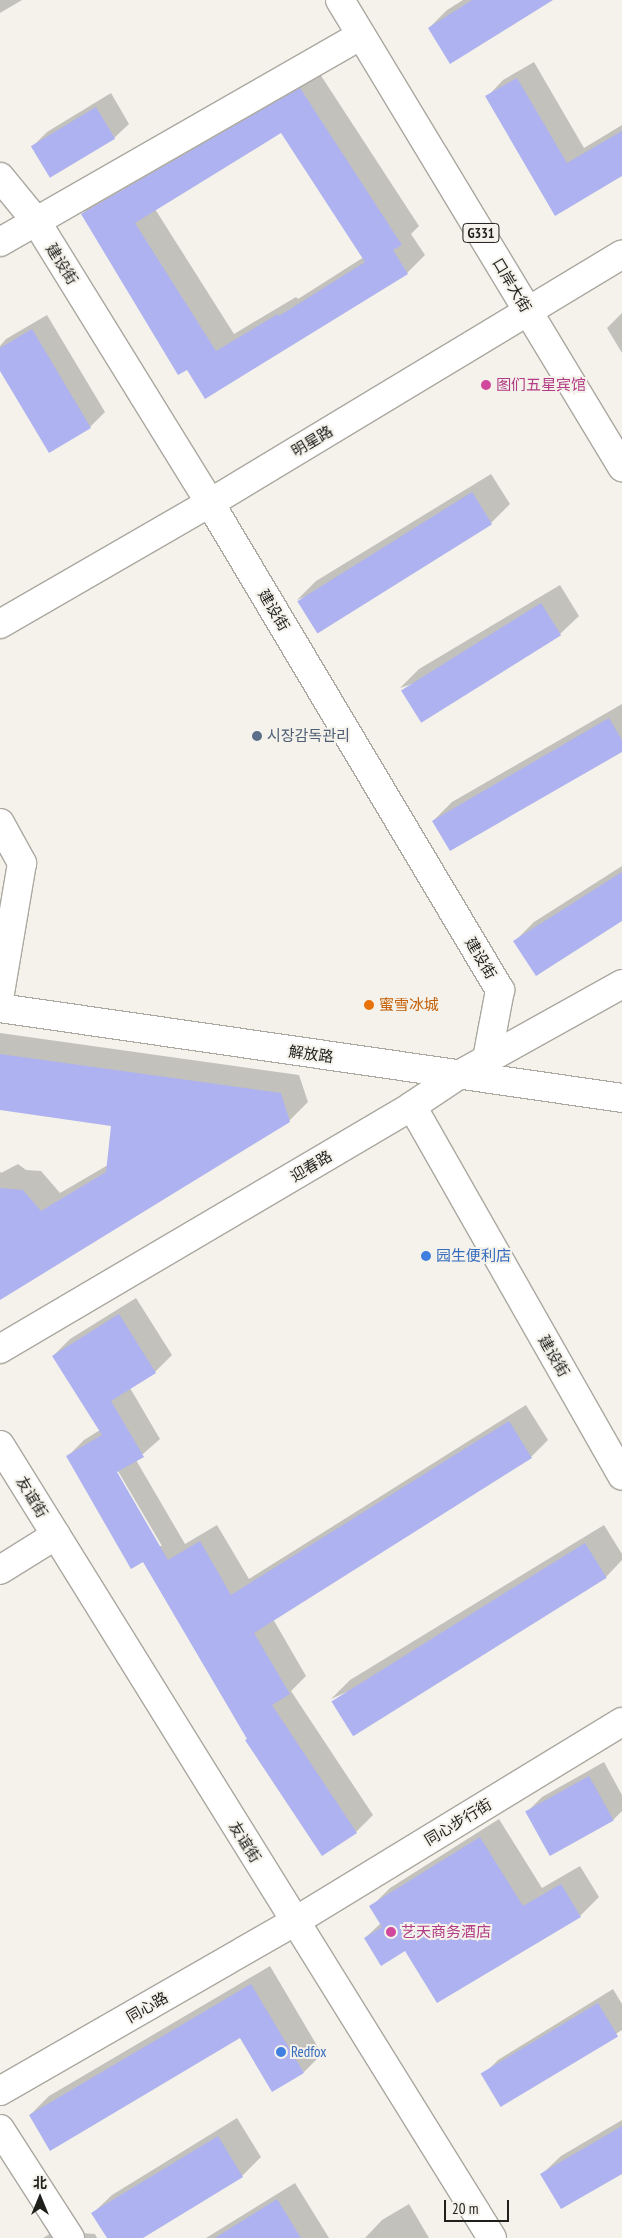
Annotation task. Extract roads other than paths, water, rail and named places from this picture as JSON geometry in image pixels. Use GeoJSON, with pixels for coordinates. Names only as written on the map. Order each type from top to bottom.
{"type":"FeatureCollection","features":[{"type":"Feature","properties":{"kind":"main road","name":"口岸大街"},"geometry":{"type":"LineString","coordinates":[[340,0],[622,467]]}},
{"type":"Feature","properties":{"kind":"main road"},"geometry":{"type":"LineString","coordinates":[[0,242],[361,36]]}},
{"type":"Feature","properties":{"kind":"main road","name":"建设街"},"geometry":{"type":"LineString","coordinates":[[0,177],[36,221],[210,502],[500,990],[487,1059]]}},
{"type":"Feature","properties":{"kind":"main road","name":"明星路"},"geometry":{"type":"LineString","coordinates":[[0,624],[210,502],[622,254]]}},
{"type":"Feature","properties":{"kind":"main road"},"geometry":{"type":"LineString","coordinates":[[0,823],[22,863],[0,993]]}},
{"type":"Feature","properties":{"kind":"main road","name":"迎春路"},"geometry":{"type":"LineString","coordinates":[[0,1349],[412,1106],[457,1076],[622,984]]}},
{"type":"Feature","properties":{"kind":"main road","name":"解放路"},"geometry":{"type":"LineString","coordinates":[[0,1008],[457,1076],[622,1098]]}},
{"type":"Feature","properties":{"kind":"main road","name":"建设街"},"geometry":{"type":"LineString","coordinates":[[412,1106],[622,1475]]}},
{"type":"Feature","properties":{"kind":"main road","name":"友谊街"},"geometry":{"type":"LineString","coordinates":[[0,1445],[294,1922],[492,2238]]}},
{"type":"Feature","properties":{"kind":"main road"},"geometry":{"type":"LineString","coordinates":[[0,1570],[56,1535]]}},
{"type":"Feature","properties":{"kind":"main road","name":"同心步行街"},"geometry":{"type":"LineString","coordinates":[[294,1922],[622,1722]]}},
{"type":"Feature","properties":{"kind":"main road","name":"同心路"},"geometry":{"type":"LineString","coordinates":[[0,2091],[294,1922]]}},
{"type":"Feature","properties":{"kind":"main road"},"geometry":{"type":"LineString","coordinates":[[0,2129],[70,2238]]}},
{"type":"Feature","properties":{"kind":"place","name":"图们五星宾馆"},"geometry":{"type":"Point","coordinates":[486,385]}},
{"type":"Feature","properties":{"kind":"place","name":"시장감독관리"},"geometry":{"type":"Point","coordinates":[257,736]}},
{"type":"Feature","properties":{"kind":"place","name":"蜜雪冰城"},"geometry":{"type":"Point","coordinates":[369,1005]}},
{"type":"Feature","properties":{"kind":"place","name":"园生便利店"},"geometry":{"type":"Point","coordinates":[426,1256]}},
{"type":"Feature","properties":{"kind":"place","name":"艺天商务酒店"},"geometry":{"type":"Point","coordinates":[391,1932]}},
{"type":"Feature","properties":{"kind":"place","name":"Redfox"},"geometry":{"type":"Point","coordinates":[281,2052]}}]}
